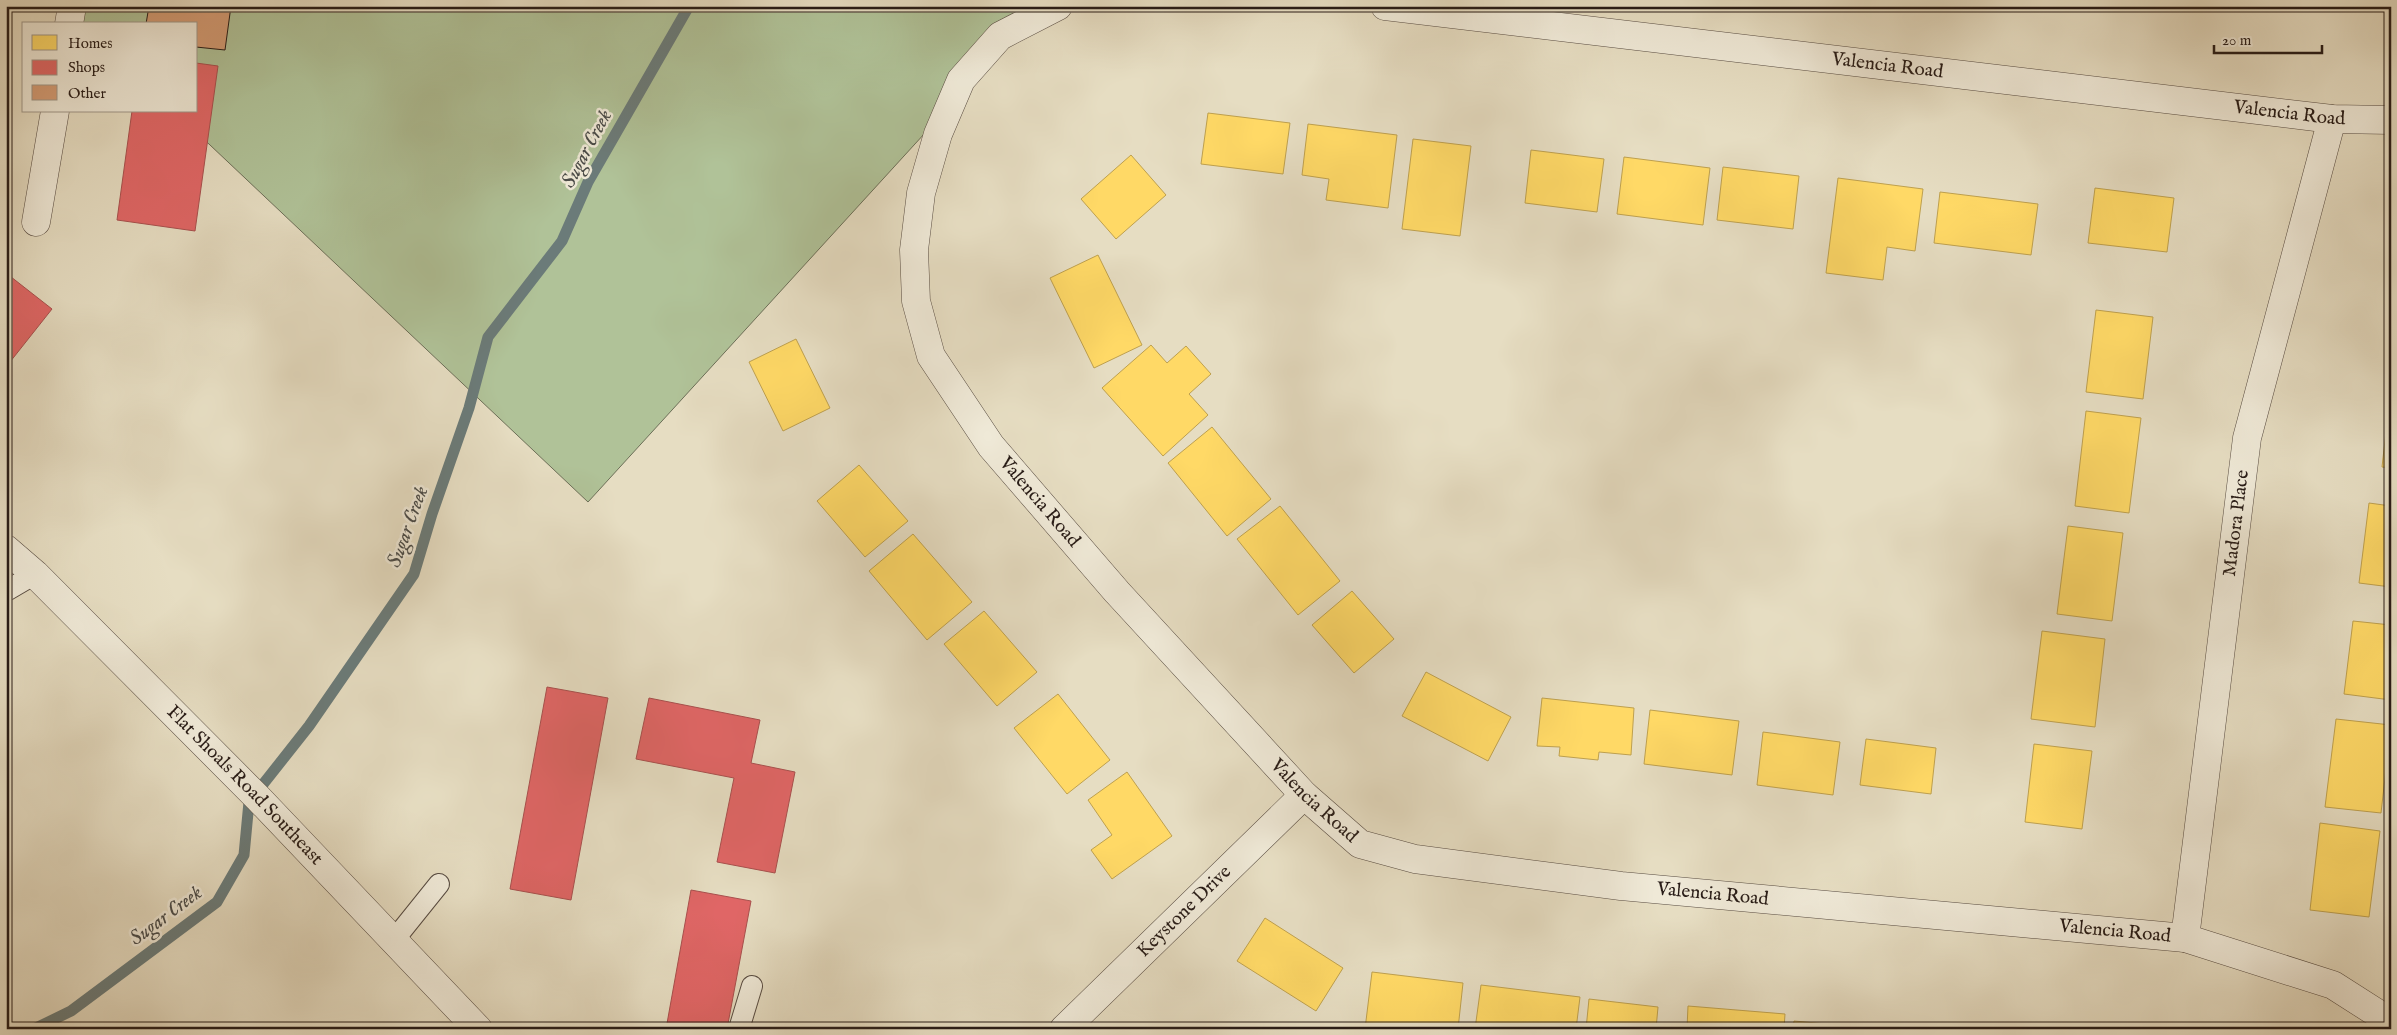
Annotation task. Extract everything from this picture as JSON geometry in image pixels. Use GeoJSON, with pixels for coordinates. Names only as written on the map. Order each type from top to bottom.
{"type":"FeatureCollection","features":[{"type":"Feature","properties":{"kind":"street"},"geometry":{"type":"LineString","coordinates":[[69,22],[72,6]]}},
{"type":"Feature","properties":{"kind":"street","name":"Valencia Road"},"geometry":{"type":"LineString","coordinates":[[1058,6],[1000,36],[961,80],[938,134],[921,193],[914,250],[916,301],[931,356],[997,453],[1117,592],[1304,795],[1360,844],[1415,859],[1621,886],[2185,938],[2334,985],[2391,1022]]}},
{"type":"Feature","properties":{"kind":"street","name":"Valencia Road"},"geometry":{"type":"LineString","coordinates":[[1385,6],[2332,119],[2391,120]]}},
{"type":"Feature","properties":{"kind":"street"},"geometry":{"type":"LineString","coordinates":[[36,222],[55,112]]}},
{"type":"Feature","properties":{"kind":"street","name":"Madora Place"},"geometry":{"type":"LineString","coordinates":[[2185,938],[2247,438],[2332,119]]}},
{"type":"Feature","properties":{"kind":"street","name":"Flat Shoals Road Southeast"},"geometry":{"type":"LineString","coordinates":[[6,549],[35,574],[258,798],[478,1029]]}},
{"type":"Feature","properties":{"kind":"street","name":"Keystone Drive"},"geometry":{"type":"LineString","coordinates":[[1064,1029],[1304,795]]}},
{"type":"Feature","properties":{"kind":"lane"},"geometry":{"type":"LineString","coordinates":[[6,591],[35,574]]}},
{"type":"Feature","properties":{"kind":"lane"},"geometry":{"type":"LineString","coordinates":[[394,940],[438,884]]}},
{"type":"Feature","properties":{"kind":"lane"},"geometry":{"type":"LineString","coordinates":[[739,1029],[752,986]]}},
{"type":"Feature","properties":{"kind":"green space"},"geometry":{"type":"Polygon","coordinates":[[[63,6],[1041,6],[588,502],[175,112],[198,112],[198,22],[80,22],[63,6]]]}},
{"type":"Feature","properties":{"kind":"building: Homes"},"geometry":{"type":"Polygon","coordinates":[[[1208,113],[1290,123],[1283,174],[1201,164],[1208,113]]]}},
{"type":"Feature","properties":{"kind":"building: Homes"},"geometry":{"type":"Polygon","coordinates":[[[1308,124],[1397,135],[1388,208],[1326,200],[1329,179],[1302,175],[1308,124]]]}},
{"type":"Feature","properties":{"kind":"building: Homes"},"geometry":{"type":"Polygon","coordinates":[[[1413,139],[1471,146],[1460,236],[1402,229],[1413,139]]]}},
{"type":"Feature","properties":{"kind":"building: Homes"},"geometry":{"type":"Polygon","coordinates":[[[1531,150],[1604,159],[1597,212],[1525,203],[1531,150]]]}},
{"type":"Feature","properties":{"kind":"building: Homes"},"geometry":{"type":"Polygon","coordinates":[[[1131,155],[1166,195],[1116,239],[1081,199],[1131,155]]]}},
{"type":"Feature","properties":{"kind":"building: Homes"},"geometry":{"type":"Polygon","coordinates":[[[1624,157],[1710,168],[1703,225],[1617,214],[1624,157]]]}},
{"type":"Feature","properties":{"kind":"building: Homes"},"geometry":{"type":"Polygon","coordinates":[[[1723,167],[1799,176],[1793,229],[1717,220],[1723,167]]]}},
{"type":"Feature","properties":{"kind":"building: Homes"},"geometry":{"type":"Polygon","coordinates":[[[1838,178],[1923,189],[1915,251],[1887,247],[1883,280],[1826,273],[1838,178]]]}},
{"type":"Feature","properties":{"kind":"building: Homes"},"geometry":{"type":"Polygon","coordinates":[[[2095,188],[2174,198],[2167,252],[2088,243],[2095,188]]]}},
{"type":"Feature","properties":{"kind":"building: Homes"},"geometry":{"type":"Polygon","coordinates":[[[1940,192],[2038,204],[2031,255],[1934,243],[1940,192]]]}},
{"type":"Feature","properties":{"kind":"building: Homes"},"geometry":{"type":"Polygon","coordinates":[[[1098,255],[1142,345],[1094,368],[1050,278],[1098,255]]]}},
{"type":"Feature","properties":{"kind":"building: Homes"},"geometry":{"type":"Polygon","coordinates":[[[2096,310],[2153,317],[2143,399],[2086,392],[2096,310]]]}},
{"type":"Feature","properties":{"kind":"building: Homes"},"geometry":{"type":"Polygon","coordinates":[[[796,339],[830,408],[783,431],[749,362],[796,339]]]}},
{"type":"Feature","properties":{"kind":"building: Homes"},"geometry":{"type":"Polygon","coordinates":[[[1151,345],[1167,363],[1186,346],[1211,374],[1189,394],[1208,415],[1163,456],[1102,388],[1151,345]]]}},
{"type":"Feature","properties":{"kind":"building: Homes"},"geometry":{"type":"Polygon","coordinates":[[[2391,396],[2391,468],[2382,467],[2391,396]]]}},
{"type":"Feature","properties":{"kind":"building: Homes"},"geometry":{"type":"Polygon","coordinates":[[[2086,411],[2141,418],[2129,513],[2075,506],[2086,411]]]}},
{"type":"Feature","properties":{"kind":"building: Homes"},"geometry":{"type":"Polygon","coordinates":[[[1212,427],[1271,499],[1227,536],[1168,463],[1212,427]]]}},
{"type":"Feature","properties":{"kind":"building: Homes"},"geometry":{"type":"Polygon","coordinates":[[[859,465],[908,521],[865,557],[817,501],[859,465]]]}},
{"type":"Feature","properties":{"kind":"building: Homes"},"geometry":{"type":"Polygon","coordinates":[[[2369,503],[2391,506],[2391,587],[2359,583],[2369,503]]]}},
{"type":"Feature","properties":{"kind":"building: Homes"},"geometry":{"type":"Polygon","coordinates":[[[1280,506],[1340,581],[1298,615],[1237,539],[1280,506]]]}},
{"type":"Feature","properties":{"kind":"building: Homes"},"geometry":{"type":"Polygon","coordinates":[[[2068,526],[2123,533],[2112,621],[2057,614],[2068,526]]]}},
{"type":"Feature","properties":{"kind":"building: Homes"},"geometry":{"type":"Polygon","coordinates":[[[913,534],[972,602],[927,640],[869,571],[913,534]]]}},
{"type":"Feature","properties":{"kind":"building: Homes"},"geometry":{"type":"Polygon","coordinates":[[[1352,591],[1394,639],[1354,673],[1312,625],[1352,591]]]}},
{"type":"Feature","properties":{"kind":"building: Homes"},"geometry":{"type":"Polygon","coordinates":[[[984,611],[1037,672],[997,706],[944,644],[984,611]]]}},
{"type":"Feature","properties":{"kind":"building: Homes"},"geometry":{"type":"Polygon","coordinates":[[[2353,621],[2391,625],[2391,700],[2344,694],[2353,621]]]}},
{"type":"Feature","properties":{"kind":"building: Homes"},"geometry":{"type":"Polygon","coordinates":[[[2042,631],[2105,639],[2095,727],[2031,719],[2042,631]]]}},
{"type":"Feature","properties":{"kind":"building: Homes"},"geometry":{"type":"Polygon","coordinates":[[[1426,672],[1511,717],[1488,761],[1402,716],[1426,672]]]}},
{"type":"Feature","properties":{"kind":"building: Homes"},"geometry":{"type":"Polygon","coordinates":[[[1058,694],[1110,760],[1067,794],[1014,728],[1058,694]]]}},
{"type":"Feature","properties":{"kind":"building: Homes"},"geometry":{"type":"Polygon","coordinates":[[[1542,698],[1634,708],[1631,755],[1599,752],[1598,760],[1559,756],[1560,747],[1537,746],[1542,698]]]}},
{"type":"Feature","properties":{"kind":"building: Homes"},"geometry":{"type":"Polygon","coordinates":[[[1650,710],[1739,721],[1732,775],[1644,764],[1650,710]]]}},
{"type":"Feature","properties":{"kind":"building: Homes"},"geometry":{"type":"Polygon","coordinates":[[[2336,719],[2391,725],[2381,813],[2325,807],[2336,719]]]}},
{"type":"Feature","properties":{"kind":"building: Homes"},"geometry":{"type":"Polygon","coordinates":[[[1763,732],[1840,742],[1833,795],[1757,785],[1763,732]]]}},
{"type":"Feature","properties":{"kind":"building: Homes"},"geometry":{"type":"Polygon","coordinates":[[[1866,739],[1936,748],[1931,794],[1860,785],[1866,739]]]}},
{"type":"Feature","properties":{"kind":"building: Homes"},"geometry":{"type":"Polygon","coordinates":[[[2034,744],[2092,751],[2082,829],[2025,822],[2034,744]]]}},
{"type":"Feature","properties":{"kind":"building: Homes"},"geometry":{"type":"Polygon","coordinates":[[[1127,772],[1172,836],[1112,879],[1091,850],[1112,835],[1088,800],[1127,772]]]}},
{"type":"Feature","properties":{"kind":"building: Homes"},"geometry":{"type":"Polygon","coordinates":[[[2320,823],[2380,831],[2369,917],[2310,910],[2320,823]]]}},
{"type":"Feature","properties":{"kind":"building: Homes"},"geometry":{"type":"Polygon","coordinates":[[[1265,918],[1343,968],[1316,1011],[1237,961],[1265,918]]]}},
{"type":"Feature","properties":{"kind":"building: Homes"},"geometry":{"type":"Polygon","coordinates":[[[1372,972],[1463,983],[1458,1029],[1365,1029],[1372,972]]]}},
{"type":"Feature","properties":{"kind":"building: Homes"},"geometry":{"type":"Polygon","coordinates":[[[1481,985],[1580,997],[1576,1029],[1475,1029],[1481,985]]]}},
{"type":"Feature","properties":{"kind":"building: Homes"},"geometry":{"type":"Polygon","coordinates":[[[1589,999],[1658,1007],[1656,1029],[1586,1029],[1589,999]]]}},
{"type":"Feature","properties":{"kind":"building: Homes"},"geometry":{"type":"Polygon","coordinates":[[[1688,1006],[1785,1014],[1784,1029],[1687,1029],[1688,1006]]]}},
{"type":"Feature","properties":{"kind":"building: Homes"},"geometry":{"type":"Polygon","coordinates":[[[1794,1021],[1883,1029],[1793,1029],[1794,1021]]]}},
{"type":"Feature","properties":{"kind":"building: Shops"},"geometry":{"type":"Polygon","coordinates":[[[198,63],[218,66],[195,231],[117,220],[132,112],[198,112],[198,63]]]}},
{"type":"Feature","properties":{"kind":"building: Shops"},"geometry":{"type":"Polygon","coordinates":[[[6,273],[52,309],[6,367],[6,273]]]}},
{"type":"Feature","properties":{"kind":"building: Shops"},"geometry":{"type":"Polygon","coordinates":[[[547,687],[608,698],[571,900],[510,889],[547,687]]]}},
{"type":"Feature","properties":{"kind":"building: Shops"},"geometry":{"type":"Polygon","coordinates":[[[649,698],[760,720],[751,763],[795,772],[775,873],[717,862],[734,778],[636,759],[649,698]]]}},
{"type":"Feature","properties":{"kind":"building: Shops"},"geometry":{"type":"Polygon","coordinates":[[[691,890],[751,901],[727,1029],[666,1029],[691,890]]]}},
{"type":"Feature","properties":{"kind":"building: Other"},"geometry":{"type":"Polygon","coordinates":[[[149,6],[231,6],[225,50],[198,47],[198,22],[146,22],[149,6]]]}},
{"type":"Feature","properties":{"kind":"waterway","name":"Sugar Creek"},"geometry":{"type":"LineString","coordinates":[[34,1029],[71,1011],[217,902],[244,855],[249,802],[309,726],[414,574],[432,514],[469,408],[488,337],[562,241],[588,182],[689,6]]}}]}
